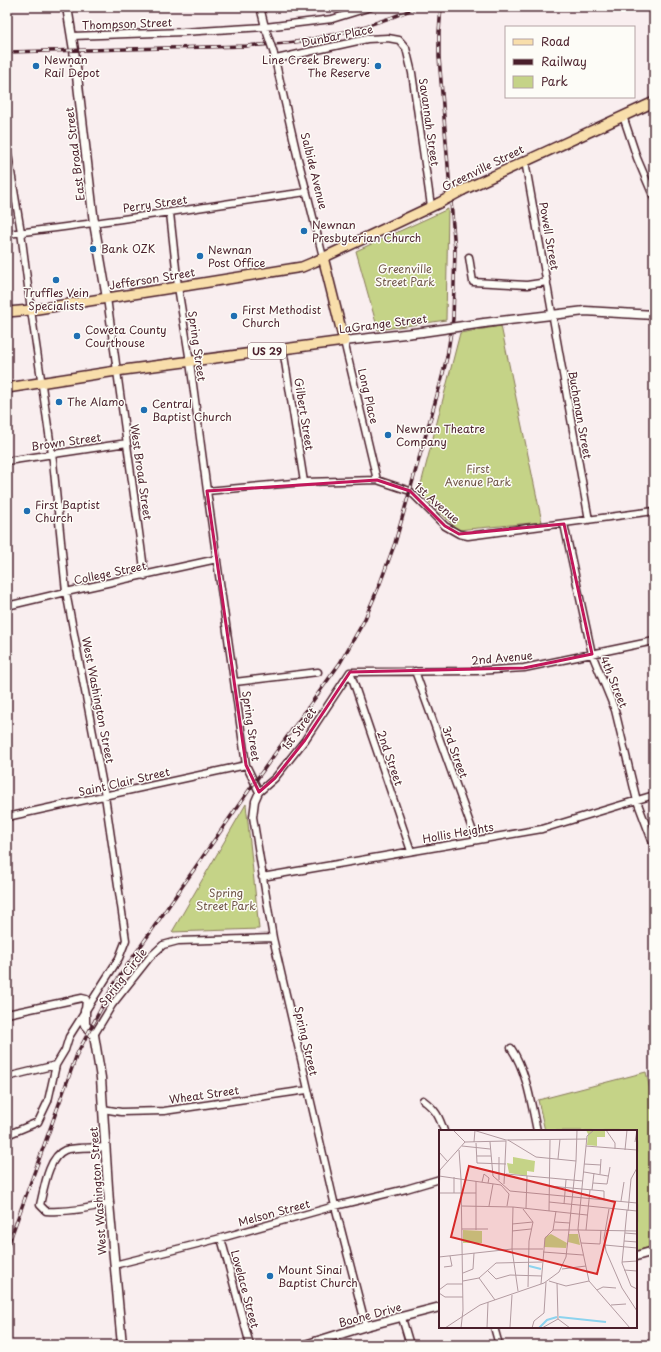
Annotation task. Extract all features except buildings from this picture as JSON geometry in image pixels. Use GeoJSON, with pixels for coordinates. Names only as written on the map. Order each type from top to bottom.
{"type":"FeatureCollection","features":[{"type":"Feature","properties":{"kind":"main road","name":"Greenville Street"},"geometry":{"type":"LineString","coordinates":[[323,257],[463,190],[654,102]]}},
{"type":"Feature","properties":{"kind":"main road","name":"Jefferson Street"},"geometry":{"type":"LineString","coordinates":[[7,312],[30,310],[302,267],[323,257]]}},
{"type":"Feature","properties":{"kind":"main road","name":"Salbide Avenue"},"geometry":{"type":"LineString","coordinates":[[323,257],[344,341]]}},
{"type":"Feature","properties":{"kind":"main road"},"geometry":{"type":"LineString","coordinates":[[302,267],[313,266],[326,268]]}},
{"type":"Feature","properties":{"kind":"main road","name":"LaGrange Street"},"geometry":{"type":"LineString","coordinates":[[116,371],[344,341]]}},
{"type":"Feature","properties":{"kind":"main road","name":"US 29"},"geometry":{"type":"LineString","coordinates":[[7,388],[116,371]]}},
{"type":"Feature","properties":{"kind":"street","name":"East Broad Street"},"geometry":{"type":"LineString","coordinates":[[67,7],[72,36],[94,223],[107,298]]}},
{"type":"Feature","properties":{"kind":"street","name":"Salbide Avenue"},"geometry":{"type":"LineString","coordinates":[[260,7],[275,56],[297,155],[323,257]]}},
{"type":"Feature","properties":{"kind":"street","name":"Thompson Street"},"geometry":{"type":"LineString","coordinates":[[72,36],[266,30],[332,19],[371,7]]}},
{"type":"Feature","properties":{"kind":"street","name":"Dunbar Place"},"geometry":{"type":"LineString","coordinates":[[275,56],[367,39],[388,38],[399,40],[401,43]]}},
{"type":"Feature","properties":{"kind":"street","name":"Savannah Street"},"geometry":{"type":"LineString","coordinates":[[401,43],[406,48],[412,73],[435,204]]}},
{"type":"Feature","properties":{"kind":"street"},"geometry":{"type":"LineString","coordinates":[[623,116],[637,158],[654,198]]}},
{"type":"Feature","properties":{"kind":"street","name":"West Washington Street"},"geometry":{"type":"LineString","coordinates":[[7,148],[21,232],[30,310],[52,455],[66,592],[105,796],[126,940],[119,958],[69,1037],[66,1050],[56,1065],[48,1101],[38,1122],[7,1135]]}},
{"type":"Feature","properties":{"kind":"street","name":"Powell Street"},"geometry":{"type":"LineString","coordinates":[[525,161],[553,314]]}},
{"type":"Feature","properties":{"kind":"street","name":"Perry Street"},"geometry":{"type":"LineString","coordinates":[[7,234],[170,213],[220,204],[306,192]]}},
{"type":"Feature","properties":{"kind":"street","name":"Spring Street"},"geometry":{"type":"LineString","coordinates":[[170,213],[178,287],[190,362],[206,491],[246,765],[259,792],[255,801],[253,817],[262,878],[273,938],[307,1090],[366,1326]]}},
{"type":"Feature","properties":{"kind":"street"},"geometry":{"type":"LineString","coordinates":[[469,257],[473,282],[527,285],[547,282]]}},
{"type":"Feature","properties":{"kind":"street","name":"West Broad Street"},"geometry":{"type":"LineString","coordinates":[[107,298],[145,576]]}},
{"type":"Feature","properties":{"kind":"street","name":"LaGrange Street"},"geometry":{"type":"LineString","coordinates":[[344,341],[585,311],[654,315]]}},
{"type":"Feature","properties":{"kind":"street","name":"Buchanan Street"},"geometry":{"type":"LineString","coordinates":[[553,314],[589,520]]}},
{"type":"Feature","properties":{"kind":"street","name":"Long Place"},"geometry":{"type":"LineString","coordinates":[[344,341],[377,480]]}},
{"type":"Feature","properties":{"kind":"street","name":"Gilbert Street"},"geometry":{"type":"LineString","coordinates":[[283,349],[304,482]]}},
{"type":"Feature","properties":{"kind":"street","name":"Brown Street"},"geometry":{"type":"LineString","coordinates":[[7,461],[127,443]]}},
{"type":"Feature","properties":{"kind":"street","name":"1st Avenue"},"geometry":{"type":"LineString","coordinates":[[206,491],[304,482],[377,480],[410,491],[445,526],[458,534],[468,536],[538,526],[564,524],[654,510]]}},
{"type":"Feature","properties":{"kind":"street","name":"4th Street"},"geometry":{"type":"LineString","coordinates":[[564,524],[592,654],[615,710],[637,801],[654,846]]}},
{"type":"Feature","properties":{"kind":"street","name":"College Street"},"geometry":{"type":"LineString","coordinates":[[7,606],[217,559]]}},
{"type":"Feature","properties":{"kind":"street","name":"2nd Avenue"},"geometry":{"type":"LineString","coordinates":[[350,672],[477,671],[524,668],[654,641]]}},
{"type":"Feature","properties":{"kind":"street","name":"3rd Street"},"geometry":{"type":"LineString","coordinates":[[415,671],[476,840]]}},
{"type":"Feature","properties":{"kind":"street"},"geometry":{"type":"LineString","coordinates":[[235,682],[318,672]]}},
{"type":"Feature","properties":{"kind":"street","name":"1st Street"},"geometry":{"type":"LineString","coordinates":[[259,792],[275,778],[305,740],[350,672]]}},
{"type":"Feature","properties":{"kind":"street","name":"2nd Street"},"geometry":{"type":"LineString","coordinates":[[350,672],[411,851]]}},
{"type":"Feature","properties":{"kind":"street","name":"Saint Clair Street"},"geometry":{"type":"LineString","coordinates":[[7,817],[246,765]]}},
{"type":"Feature","properties":{"kind":"street","name":"Hollis Heights"},"geometry":{"type":"LineString","coordinates":[[262,878],[542,829],[654,795]]}},
{"type":"Feature","properties":{"kind":"street","name":"Spring Circle"},"geometry":{"type":"LineString","coordinates":[[94,1035],[112,1005],[150,957],[163,945],[178,941],[273,938]]}},
{"type":"Feature","properties":{"kind":"street"},"geometry":{"type":"LineString","coordinates":[[7,1014],[82,998],[86,999],[85,1012]]}},
{"type":"Feature","properties":{"kind":"street","name":"West Washington Street"},"geometry":{"type":"LineString","coordinates":[[85,1012],[85,1026],[94,1035],[101,1078],[109,1203],[122,1345]]}},
{"type":"Feature","properties":{"kind":"street"},"geometry":{"type":"LineString","coordinates":[[511,1048],[523,1071],[537,1130]]}},
{"type":"Feature","properties":{"kind":"street"},"geometry":{"type":"LineString","coordinates":[[7,1077],[56,1065]]}},
{"type":"Feature","properties":{"kind":"street","name":"Wheat Street"},"geometry":{"type":"LineString","coordinates":[[103,1109],[122,1112],[164,1111],[307,1090]]}},
{"type":"Feature","properties":{"kind":"street"},"geometry":{"type":"LineString","coordinates":[[423,1100],[433,1107],[439,1116],[444,1130]]}},
{"type":"Feature","properties":{"kind":"street"},"geometry":{"type":"LineString","coordinates":[[105,1147],[66,1150],[59,1153],[52,1163],[40,1205],[46,1211],[62,1212],[90,1208],[109,1203]]}},
{"type":"Feature","properties":{"kind":"street","name":"Melson Street"},"geometry":{"type":"LineString","coordinates":[[114,1265],[222,1238],[335,1206],[406,1190],[439,1179]]}},
{"type":"Feature","properties":{"kind":"street","name":"Lovelace Street"},"geometry":{"type":"LineString","coordinates":[[222,1238],[250,1345]]}},
{"type":"Feature","properties":{"kind":"street"},"geometry":{"type":"LineString","coordinates":[[637,1256],[654,1251]]}},
{"type":"Feature","properties":{"kind":"street","name":"Boone Drive"},"geometry":{"type":"LineString","coordinates":[[305,1345],[366,1326],[439,1307]]}},
{"type":"Feature","properties":{"kind":"street"},"geometry":{"type":"LineString","coordinates":[[402,1318],[410,1345]]}},
{"type":"Feature","properties":{"kind":"street"},"geometry":{"type":"LineString","coordinates":[[494,1328],[499,1345]]}},
{"type":"Feature","properties":{"kind":"highlighted area"},"geometry":{"type":"Polygon","coordinates":[[[377,480],[410,491],[445,526],[459,534],[564,524],[592,654],[524,668],[350,672],[305,740],[275,778],[259,792],[246,765],[207,491],[377,480]]]}},
{"type":"Feature","properties":{"kind":"green space","name":"Greenville Street Park"},"geometry":{"type":"Polygon","coordinates":[[[448,209],[446,320],[378,330],[356,251],[448,209]]]}},
{"type":"Feature","properties":{"kind":"green space","name":"First Avenue Park"},"geometry":{"type":"Polygon","coordinates":[[[501,326],[542,522],[458,530],[419,492],[460,333],[501,326]]]}},
{"type":"Feature","properties":{"kind":"green space","name":"Spring Street Park"},"geometry":{"type":"Polygon","coordinates":[[[246,804],[259,929],[172,932],[246,804]]]}},
{"type":"Feature","properties":{"kind":"green space"},"geometry":{"type":"Polygon","coordinates":[[[646,1072],[654,1107],[654,1246],[637,1251],[637,1130],[545,1130],[538,1100],[646,1072]]]}},
{"type":"Feature","properties":{"kind":"railway"},"geometry":{"type":"LineString","coordinates":[[7,52],[247,46],[293,42],[350,30],[391,18],[418,7]]}},
{"type":"Feature","properties":{"kind":"railway"},"geometry":{"type":"LineString","coordinates":[[7,1248],[77,1054],[113,986],[254,783],[340,663],[364,621],[395,543],[440,385],[447,357],[453,319],[455,250],[439,57],[441,7]]}},
{"type":"Feature","properties":{"kind":"place","name":"Newnan Rail Depot"},"geometry":{"type":"Point","coordinates":[36,66]}},
{"type":"Feature","properties":{"kind":"place","name":"Line Creek Brewery: The Reserve"},"geometry":{"type":"Point","coordinates":[378,66]}},
{"type":"Feature","properties":{"kind":"place","name":"Newnan Presbyterian Church"},"geometry":{"type":"Point","coordinates":[304,231]}},
{"type":"Feature","properties":{"kind":"place","name":"Bank OZK"},"geometry":{"type":"Point","coordinates":[93,249]}},
{"type":"Feature","properties":{"kind":"place","name":"Newnan Post Office"},"geometry":{"type":"Point","coordinates":[200,256]}},
{"type":"Feature","properties":{"kind":"place","name":"Truffles Vein Specialists"},"geometry":{"type":"Point","coordinates":[56,280]}},
{"type":"Feature","properties":{"kind":"place","name":"First Methodist Church"},"geometry":{"type":"Point","coordinates":[234,316]}},
{"type":"Feature","properties":{"kind":"place","name":"Coweta County Courthouse"},"geometry":{"type":"Point","coordinates":[77,336]}},
{"type":"Feature","properties":{"kind":"place","name":"The Alamo"},"geometry":{"type":"Point","coordinates":[59,402]}},
{"type":"Feature","properties":{"kind":"place","name":"Central Baptist Church"},"geometry":{"type":"Point","coordinates":[144,410]}},
{"type":"Feature","properties":{"kind":"place","name":"Newnan Theatre Company"},"geometry":{"type":"Point","coordinates":[388,435]}},
{"type":"Feature","properties":{"kind":"place","name":"First Baptist Church"},"geometry":{"type":"Point","coordinates":[27,511]}},
{"type":"Feature","properties":{"kind":"place","name":"Mount Sinai Baptist Church"},"geometry":{"type":"Point","coordinates":[270,1276]}}]}
